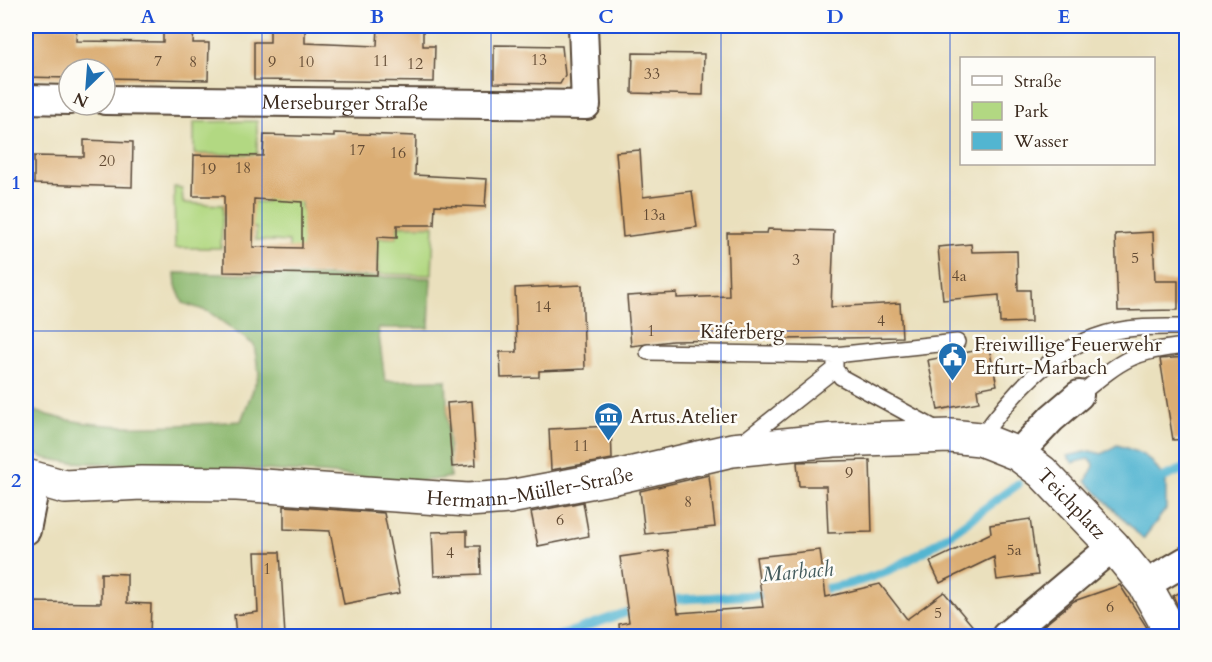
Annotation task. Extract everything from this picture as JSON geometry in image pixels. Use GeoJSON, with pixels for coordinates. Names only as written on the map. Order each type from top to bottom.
{"type":"FeatureCollection","features":[{"type":"Feature","properties":{"kind":"street","name":"Merseburger Straße"},"geometry":{"type":"LineString","coordinates":[[117,100],[586,105],[583,26]]}},
{"type":"Feature","properties":{"kind":"street"},"geometry":{"type":"LineString","coordinates":[[26,99],[57,100]]}},
{"type":"Feature","properties":{"kind":"street","name":"Teichplatz"},"geometry":{"type":"LineString","coordinates":[[1079,394],[1052,417],[1018,454],[1042,472],[1113,546],[1145,585],[1164,620],[1168,636]]}},
{"type":"Feature","properties":{"kind":"street","name":"Hermann-Müller-Straße"},"geometry":{"type":"LineString","coordinates":[[31,478],[66,487],[141,483],[237,484],[468,500],[509,497],[616,477],[732,450],[834,440],[965,438],[1018,454]]}},
{"type":"Feature","properties":{"kind":"street"},"geometry":{"type":"LineString","coordinates":[[26,530],[31,478]]}},
{"type":"Feature","properties":{"kind":"street"},"geometry":{"type":"LineString","coordinates":[[1006,636],[1113,546]]}},
{"type":"Feature","properties":{"kind":"street"},"geometry":{"type":"LineString","coordinates":[[1145,585],[1186,561]]}},
{"type":"Feature","properties":{"kind":"lane"},"geometry":{"type":"LineString","coordinates":[[732,450],[835,362],[841,377],[965,438],[1024,383],[1076,345],[1097,335],[1127,328],[1186,327]]}},
{"type":"Feature","properties":{"kind":"lane","name":"Käferberg"},"geometry":{"type":"LineString","coordinates":[[648,352],[835,362],[957,342]]}},
{"type":"Feature","properties":{"kind":"lane"},"geometry":{"type":"LineString","coordinates":[[1079,394],[1119,363],[1138,354],[1186,346]]}},
{"type":"Feature","properties":{"kind":"green space"},"geometry":{"type":"Polygon","coordinates":[[[257,121],[257,154],[194,154],[194,122],[257,121]]]}},
{"type":"Feature","properties":{"kind":"green space"},"geometry":{"type":"Polygon","coordinates":[[[270,177],[300,178],[301,210],[322,211],[322,272],[288,272],[289,242],[256,240],[256,228],[226,227],[252,202],[267,202],[270,177]]]}},
{"type":"Feature","properties":{"kind":"green space"},"geometry":{"type":"Polygon","coordinates":[[[174,187],[182,188],[183,203],[223,205],[221,248],[175,248],[174,187]]]}},
{"type":"Feature","properties":{"kind":"green space"},"geometry":{"type":"Polygon","coordinates":[[[397,226],[434,226],[432,275],[378,274],[378,238],[397,238],[397,226]]]}},
{"type":"Feature","properties":{"kind":"green space"},"geometry":{"type":"Polygon","coordinates":[[[175,273],[431,278],[429,328],[378,328],[385,381],[446,380],[450,477],[401,481],[288,471],[67,462],[44,458],[26,449],[26,408],[78,422],[105,425],[159,426],[241,421],[259,374],[254,345],[209,312],[183,303],[176,286],[175,273]]]}},
{"type":"Feature","properties":{"kind":"water"},"geometry":{"type":"Polygon","coordinates":[[[1117,445],[1145,457],[1166,478],[1166,509],[1143,539],[1086,481],[1094,466],[1093,462],[1088,459],[1073,463],[1067,456],[1090,451],[1102,454],[1117,445]]]}},
{"type":"Feature","properties":{"kind":"building"},"geometry":{"type":"Polygon","coordinates":[[[33,26],[77,26],[76,41],[163,42],[163,26],[194,26],[193,43],[209,43],[208,80],[117,78],[117,57],[57,57],[57,78],[26,77],[26,39],[32,39],[33,26]]]}},
{"type":"Feature","properties":{"kind":"building"},"geometry":{"type":"Polygon","coordinates":[[[270,26],[305,26],[305,43],[377,46],[378,26],[423,26],[423,46],[435,46],[434,82],[254,80],[254,42],[270,42],[270,26]]]}},
{"type":"Feature","properties":{"kind":"building"},"geometry":{"type":"Polygon","coordinates":[[[494,45],[562,46],[565,75],[560,84],[494,83],[494,45]]]}},
{"type":"Feature","properties":{"kind":"building"},"geometry":{"type":"Polygon","coordinates":[[[633,53],[704,54],[703,95],[632,93],[633,53]]]}},
{"type":"Feature","properties":{"kind":"building"},"geometry":{"type":"Polygon","coordinates":[[[334,133],[416,136],[415,175],[487,179],[485,207],[435,205],[434,225],[397,225],[397,238],[378,237],[377,275],[224,272],[224,196],[193,196],[194,155],[263,156],[264,135],[334,137],[334,133]],[[254,199],[253,247],[302,248],[302,202],[254,199]]]}},
{"type":"Feature","properties":{"kind":"building"},"geometry":{"type":"Polygon","coordinates":[[[84,140],[133,142],[132,187],[34,184],[34,156],[84,157],[84,140]]]}},
{"type":"Feature","properties":{"kind":"building"},"geometry":{"type":"Polygon","coordinates":[[[640,150],[643,197],[692,191],[697,227],[623,237],[616,152],[640,150]]]}},
{"type":"Feature","properties":{"kind":"building"},"geometry":{"type":"Polygon","coordinates":[[[768,229],[834,231],[831,307],[900,303],[902,337],[672,341],[631,346],[627,296],[677,293],[677,298],[729,296],[727,233],[767,233],[768,229]]]}},
{"type":"Feature","properties":{"kind":"building"},"geometry":{"type":"Polygon","coordinates":[[[1153,232],[1155,281],[1178,281],[1178,310],[1118,311],[1115,234],[1153,232]]]}},
{"type":"Feature","properties":{"kind":"building"},"geometry":{"type":"Polygon","coordinates":[[[971,244],[972,252],[1017,251],[1018,290],[1030,290],[1031,322],[1000,323],[999,295],[943,300],[938,247],[971,244]]]}},
{"type":"Feature","properties":{"kind":"building"},"geometry":{"type":"Polygon","coordinates":[[[582,285],[585,369],[539,371],[539,377],[501,378],[500,352],[517,352],[515,288],[582,285]]]}},
{"type":"Feature","properties":{"kind":"building"},"geometry":{"type":"Polygon","coordinates":[[[989,348],[997,385],[977,389],[979,402],[938,410],[928,360],[989,348]]]}},
{"type":"Feature","properties":{"kind":"building"},"geometry":{"type":"Polygon","coordinates":[[[1186,357],[1186,439],[1173,440],[1160,359],[1186,357]]]}},
{"type":"Feature","properties":{"kind":"building"},"geometry":{"type":"Polygon","coordinates":[[[472,401],[476,465],[452,467],[447,403],[472,401]]]}},
{"type":"Feature","properties":{"kind":"building"},"geometry":{"type":"Polygon","coordinates":[[[611,426],[612,459],[551,470],[549,429],[611,426]]]}},
{"type":"Feature","properties":{"kind":"building"},"geometry":{"type":"Polygon","coordinates":[[[870,460],[872,532],[828,533],[826,486],[799,486],[797,462],[870,460]]]}},
{"type":"Feature","properties":{"kind":"building"},"geometry":{"type":"Polygon","coordinates":[[[709,475],[715,527],[645,534],[640,491],[709,475]]]}},
{"type":"Feature","properties":{"kind":"building"},"geometry":{"type":"Polygon","coordinates":[[[583,502],[589,536],[538,546],[531,512],[583,502]]]}},
{"type":"Feature","properties":{"kind":"building"},"geometry":{"type":"Polygon","coordinates":[[[284,506],[384,513],[400,593],[344,604],[330,531],[284,529],[284,506]]]}},
{"type":"Feature","properties":{"kind":"building"},"geometry":{"type":"Polygon","coordinates":[[[1030,519],[1038,575],[997,580],[994,557],[940,583],[930,562],[991,533],[990,525],[1030,519]]]}},
{"type":"Feature","properties":{"kind":"building"},"geometry":{"type":"Polygon","coordinates":[[[467,531],[467,546],[480,546],[481,574],[434,576],[432,532],[467,531]]]}},
{"type":"Feature","properties":{"kind":"building"},"geometry":{"type":"Polygon","coordinates":[[[668,550],[678,613],[763,607],[756,557],[820,550],[826,597],[880,584],[907,619],[944,592],[981,636],[620,636],[619,624],[629,622],[620,557],[668,550]]]}},
{"type":"Feature","properties":{"kind":"building"},"geometry":{"type":"Polygon","coordinates":[[[255,552],[280,552],[285,636],[236,636],[234,615],[258,612],[255,552]]]}},
{"type":"Feature","properties":{"kind":"building"},"geometry":{"type":"Polygon","coordinates":[[[101,573],[127,574],[127,603],[151,604],[150,636],[28,636],[28,602],[101,603],[101,573]]]}},
{"type":"Feature","properties":{"kind":"building"},"geometry":{"type":"Polygon","coordinates":[[[1120,585],[1146,626],[1149,636],[1031,636],[1074,601],[1120,585]]]}},
{"type":"Feature","properties":{"kind":"building"},"geometry":{"type":"Polygon","coordinates":[[[1186,589],[1186,636],[1182,614],[1173,596],[1186,589]]]}},
{"type":"Feature","properties":{"kind":"waterway","name":"Marbach"},"geometry":{"type":"LineString","coordinates":[[1157,480],[1186,468]]}},
{"type":"Feature","properties":{"kind":"waterway","name":"Marbach"},"geometry":{"type":"LineString","coordinates":[[813,590],[844,585],[898,566],[946,537],[1018,484]]}},
{"type":"Feature","properties":{"kind":"waterway","name":"Marbach"},"geometry":{"type":"LineString","coordinates":[[664,600],[773,594]]}},
{"type":"Feature","properties":{"kind":"waterway","name":"Marbach"},"geometry":{"type":"LineString","coordinates":[[559,636],[639,608]]}},
{"type":"Feature","properties":{"kind":"place","name":"Freiwillige Feuerwehr Erfurt-Marbach"},"geometry":{"type":"Point","coordinates":[953,382]}},
{"type":"Feature","properties":{"kind":"place","name":"Artus.Atelier"},"geometry":{"type":"Point","coordinates":[609,442]}}]}
